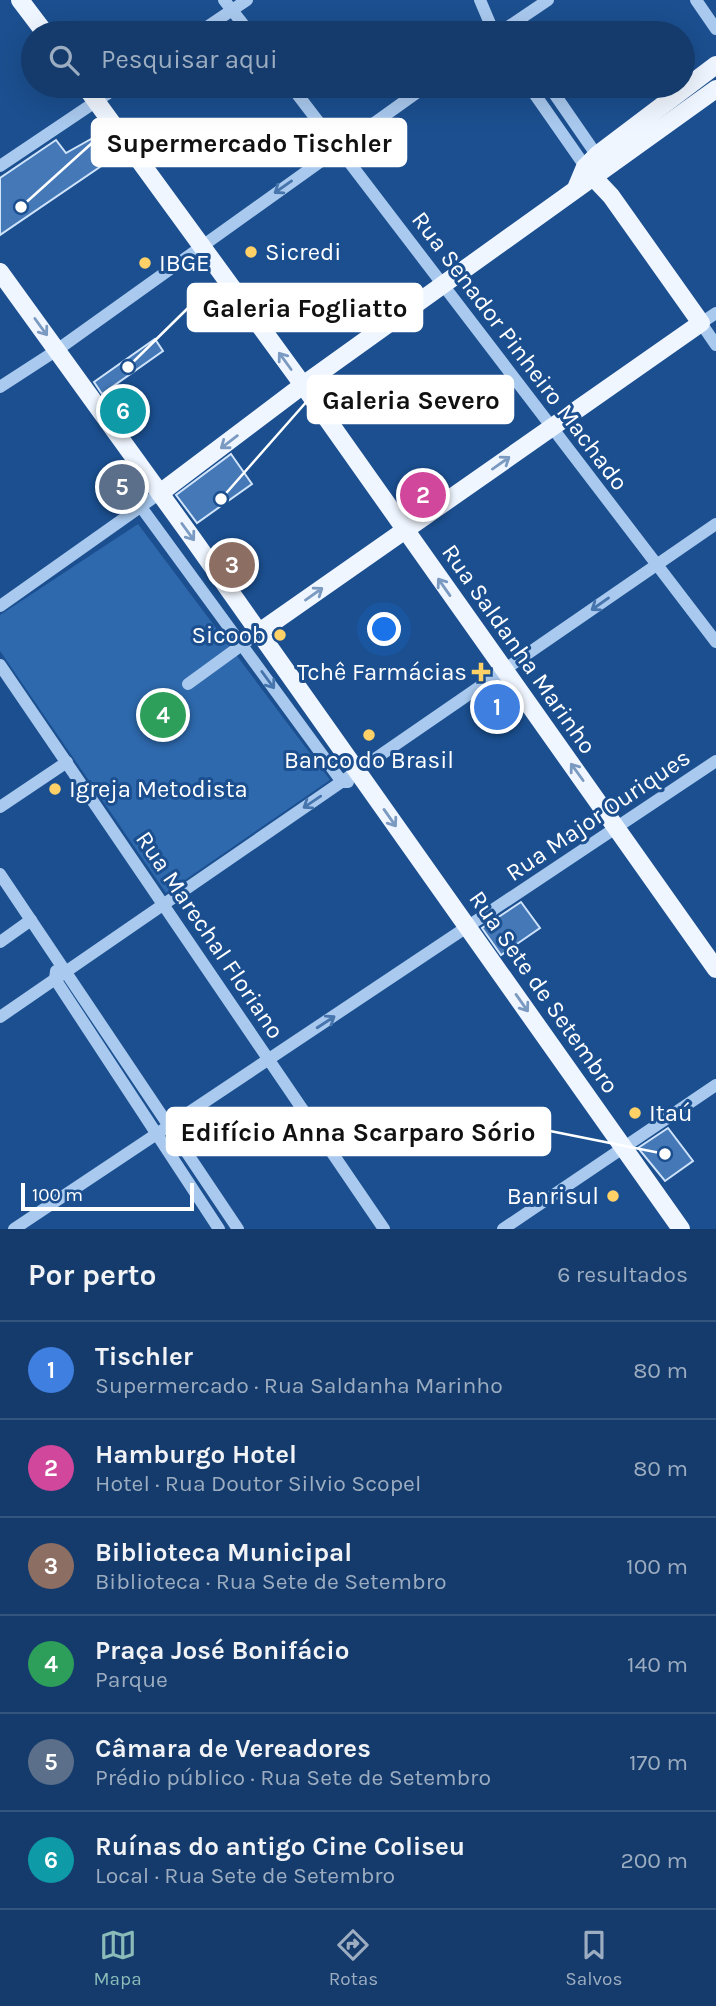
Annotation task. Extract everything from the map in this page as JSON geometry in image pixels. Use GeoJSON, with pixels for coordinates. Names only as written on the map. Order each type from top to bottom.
{"type":"FeatureCollection","features":[{"type":"Feature","properties":{"kind":"main road"},"geometry":{"type":"LineString","coordinates":[[20,0],[36,21]]}},
{"type":"Feature","properties":{"kind":"main road"},"geometry":{"type":"LineString","coordinates":[[695,80],[716,65]]}},
{"type":"Feature","properties":{"kind":"main road"},"geometry":{"type":"LineString","coordinates":[[595,167],[674,119],[716,89]]}},
{"type":"Feature","properties":{"kind":"main road","name":"Rua Saldanha Marinho"},"geometry":{"type":"LineString","coordinates":[[94,98],[303,385],[716,969]]}},
{"type":"Feature","properties":{"kind":"main road"},"geometry":{"type":"LineString","coordinates":[[160,494],[303,385],[578,187],[595,167],[671,98]]}},
{"type":"Feature","properties":{"kind":"main road"},"geometry":{"type":"LineString","coordinates":[[663,104],[674,119]]}},
{"type":"Feature","properties":{"kind":"main road"},"geometry":{"type":"LineString","coordinates":[[258,633],[701,323],[611,196],[595,167]]}},
{"type":"Feature","properties":{"kind":"main road","name":"Rua Sete de Setembro"},"geometry":{"type":"LineString","coordinates":[[0,272],[320,719],[355,779],[468,928],[681,1229]]}},
{"type":"Feature","properties":{"kind":"street"},"geometry":{"type":"LineString","coordinates":[[211,21],[228,5],[247,0]]}},
{"type":"Feature","properties":{"kind":"street"},"geometry":{"type":"LineString","coordinates":[[520,21],[548,0]]}},
{"type":"Feature","properties":{"kind":"street"},"geometry":{"type":"LineString","coordinates":[[696,0],[716,29]]}},
{"type":"Feature","properties":{"kind":"street"},"geometry":{"type":"LineString","coordinates":[[228,5],[241,21]]}},
{"type":"Feature","properties":{"kind":"street"},"geometry":{"type":"LineString","coordinates":[[483,5],[498,21]]}},
{"type":"Feature","properties":{"kind":"street"},"geometry":{"type":"LineString","coordinates":[[0,166],[101,98]]}},
{"type":"Feature","properties":{"kind":"street","name":"Rua Senador Pinheiro Machado"},"geometry":{"type":"LineString","coordinates":[[300,98],[716,642]]}},
{"type":"Feature","properties":{"kind":"street"},"geometry":{"type":"LineString","coordinates":[[0,387],[57,350],[201,244],[409,98]]}},
{"type":"Feature","properties":{"kind":"street"},"geometry":{"type":"LineString","coordinates":[[539,98],[595,167]]}},
{"type":"Feature","properties":{"kind":"street"},"geometry":{"type":"LineString","coordinates":[[556,98],[595,167]]}},
{"type":"Feature","properties":{"kind":"street"},"geometry":{"type":"LineString","coordinates":[[716,313],[701,323],[716,345]]}},
{"type":"Feature","properties":{"kind":"street"},"geometry":{"type":"LineString","coordinates":[[0,606],[160,494]]}},
{"type":"Feature","properties":{"kind":"street","name":"Rua Sete de Setembro"},"geometry":{"type":"LineString","coordinates":[[141,507],[304,729],[355,779]]}},
{"type":"Feature","properties":{"kind":"street"},"geometry":{"type":"LineString","coordinates":[[0,1017],[164,904],[355,779],[503,670],[716,524]]}},
{"type":"Feature","properties":{"kind":"street"},"geometry":{"type":"LineString","coordinates":[[200,586],[217,573]]}},
{"type":"Feature","properties":{"kind":"street"},"geometry":{"type":"LineString","coordinates":[[188,684],[258,633]]}},
{"type":"Feature","properties":{"kind":"street","name":"Rua Marechal Floriano"},"geometry":{"type":"LineString","coordinates":[[0,665],[384,1229]]}},
{"type":"Feature","properties":{"kind":"street"},"geometry":{"type":"LineString","coordinates":[[304,729],[320,719]]}},
{"type":"Feature","properties":{"kind":"street","name":"Rua Major Ouriques"},"geometry":{"type":"LineString","coordinates":[[19,1228],[716,761]]}},
{"type":"Feature","properties":{"kind":"street"},"geometry":{"type":"LineString","coordinates":[[0,807],[67,762]]}},
{"type":"Feature","properties":{"kind":"street"},"geometry":{"type":"LineString","coordinates":[[0,874],[67,970],[238,1229]]}},
{"type":"Feature","properties":{"kind":"street"},"geometry":{"type":"LineString","coordinates":[[0,942],[31,920]]}},
{"type":"Feature","properties":{"kind":"street"},"geometry":{"type":"LineString","coordinates":[[57,957],[55,979],[219,1229]]}},
{"type":"Feature","properties":{"kind":"street"},"geometry":{"type":"LineString","coordinates":[[91,1033],[103,1025]]}},
{"type":"Feature","properties":{"kind":"street"},"geometry":{"type":"LineString","coordinates":[[503,1229],[623,1145],[716,1085]]}},
{"type":"Feature","properties":{"kind":"street"},"geometry":{"type":"LineString","coordinates":[[131,1094],[143,1087]]}},
{"type":"Feature","properties":{"kind":"shaded area"},"geometry":{"type":"Polygon","coordinates":[[[138,524],[330,780],[166,893],[0,651],[0,615],[138,524]]]}},
{"type":"Feature","properties":{"kind":"building"},"geometry":{"type":"Polygon","coordinates":[[[100,134],[116,156],[0,235],[0,178],[56,140],[66,153],[100,134]]]}},
{"type":"Feature","properties":{"kind":"building"},"geometry":{"type":"Polygon","coordinates":[[[155,339],[163,351],[102,394],[94,382],[155,339]]]}},
{"type":"Feature","properties":{"kind":"building"},"geometry":{"type":"Polygon","coordinates":[[[231,454],[252,484],[197,523],[176,495],[231,454]]]}},
{"type":"Feature","properties":{"kind":"building"},"geometry":{"type":"Polygon","coordinates":[[[521,902],[540,928],[501,955],[482,928],[521,902]]]}},
{"type":"Feature","properties":{"kind":"building"},"geometry":{"type":"Polygon","coordinates":[[[668,1128],[693,1161],[665,1181],[638,1148],[668,1128]]]}},
{"type":"Feature","properties":{"kind":"place","name":"Supermercado Tischler"},"geometry":{"type":"Point","coordinates":[21,207]}},
{"type":"Feature","properties":{"kind":"place","name":"Sicredi"},"geometry":{"type":"Point","coordinates":[251,252]}},
{"type":"Feature","properties":{"kind":"place","name":"IBGE"},"geometry":{"type":"Point","coordinates":[145,263]}},
{"type":"Feature","properties":{"kind":"place","name":"Galeria Fogliatto"},"geometry":{"type":"Point","coordinates":[128,367]}},
{"type":"Feature","properties":{"kind":"place","name":"Ruínas do antigo Cine Coliseu"},"geometry":{"type":"Point","coordinates":[123,411]}},
{"type":"Feature","properties":{"kind":"place","name":"Câmara de Vereadores"},"geometry":{"type":"Point","coordinates":[122,487]}},
{"type":"Feature","properties":{"kind":"place","name":"Hamburgo Hotel"},"geometry":{"type":"Point","coordinates":[423,495]}},
{"type":"Feature","properties":{"kind":"place","name":"Galeria Severo"},"geometry":{"type":"Point","coordinates":[221,499]}},
{"type":"Feature","properties":{"kind":"place","name":"Biblioteca Municipal"},"geometry":{"type":"Point","coordinates":[232,565]}},
{"type":"Feature","properties":{"kind":"place","name":"Sicoob"},"geometry":{"type":"Point","coordinates":[280,635]}},
{"type":"Feature","properties":{"kind":"place","name":"Tchê Farmácias"},"geometry":{"type":"Point","coordinates":[481,672]}},
{"type":"Feature","properties":{"kind":"place","name":"Tischler"},"geometry":{"type":"Point","coordinates":[497,707]}},
{"type":"Feature","properties":{"kind":"place","name":"Praça José Bonifácio"},"geometry":{"type":"Point","coordinates":[163,715]}},
{"type":"Feature","properties":{"kind":"place","name":"Banco do Brasil"},"geometry":{"type":"Point","coordinates":[369,735]}},
{"type":"Feature","properties":{"kind":"place","name":"Igreja Metodista"},"geometry":{"type":"Point","coordinates":[55,789]}},
{"type":"Feature","properties":{"kind":"place","name":"Itaú"},"geometry":{"type":"Point","coordinates":[635,1113]}},
{"type":"Feature","properties":{"kind":"place","name":"Edifício Anna Scarparo Sório"},"geometry":{"type":"Point","coordinates":[665,1154]}},
{"type":"Feature","properties":{"kind":"place","name":"Banrisul"},"geometry":{"type":"Point","coordinates":[613,1196]}}]}
